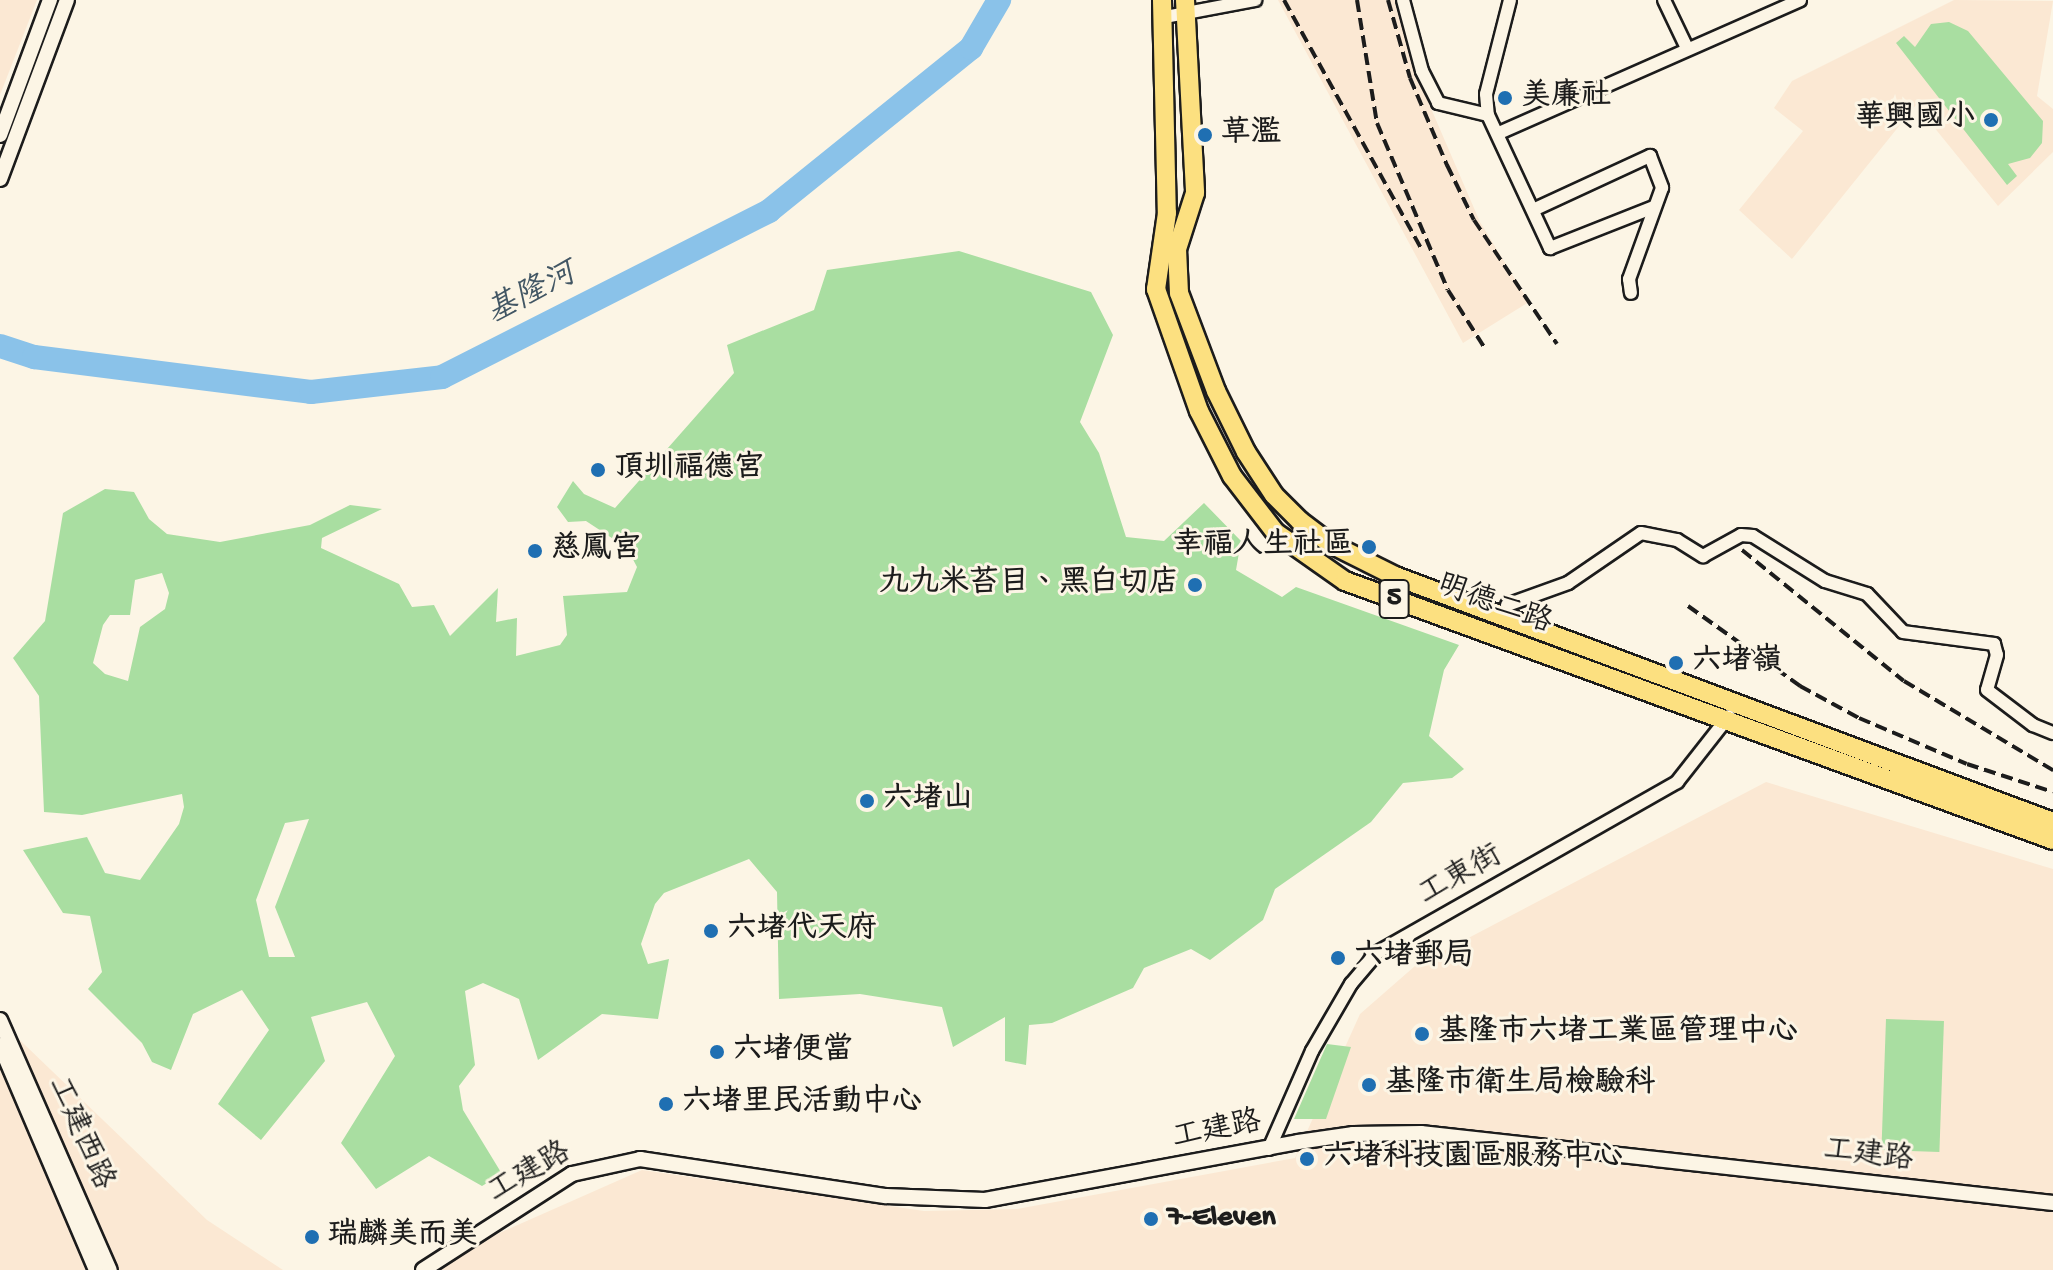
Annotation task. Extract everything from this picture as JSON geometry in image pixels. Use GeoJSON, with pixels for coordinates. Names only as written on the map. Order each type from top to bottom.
{"type":"FeatureCollection","features":[{"type":"Feature","properties":{"kind":"main road","name":"明德二路"},"geometry":{"type":"LineString","coordinates":[[1163,8],[1167,213],[1156,289],[1199,411],[1253,507],[1306,558],[1345,581],[2053,822]]}},
{"type":"Feature","properties":{"kind":"main road","name":"明德二路"},"geometry":{"type":"LineString","coordinates":[[1185,8],[1195,193],[1175,271],[1216,391],[1274,495],[1329,543],[1395,576],[2053,840]]}},
{"type":"Feature","properties":{"kind":"street"},"geometry":{"type":"LineString","coordinates":[[0,135],[50,0]]}},
{"type":"Feature","properties":{"kind":"street"},"geometry":{"type":"LineString","coordinates":[[0,179],[67,0]]}},
{"type":"Feature","properties":{"kind":"street"},"geometry":{"type":"LineString","coordinates":[[1403,0],[1422,71],[1438,103],[1488,115]]}},
{"type":"Feature","properties":{"kind":"street"},"geometry":{"type":"LineString","coordinates":[[1510,0],[1486,94],[1488,115],[1550,248],[1654,207]]}},
{"type":"Feature","properties":{"kind":"street"},"geometry":{"type":"LineString","coordinates":[[1664,0],[1687,48]]}},
{"type":"Feature","properties":{"kind":"street"},"geometry":{"type":"LineString","coordinates":[[1499,133],[1800,0]]}},
{"type":"Feature","properties":{"kind":"street"},"geometry":{"type":"LineString","coordinates":[[1163,8],[1255,2]]}},
{"type":"Feature","properties":{"kind":"street"},"geometry":{"type":"LineString","coordinates":[[21,78],[36,83]]}},
{"type":"Feature","properties":{"kind":"street"},"geometry":{"type":"LineString","coordinates":[[1533,210],[1650,156],[1662,188],[1629,279],[1631,293]]}},
{"type":"Feature","properties":{"kind":"street"},"geometry":{"type":"LineString","coordinates":[[1507,605],[1568,583],[1641,533],[1677,540],[1703,556],[1741,535],[1753,536],[1825,581],[1867,594],[1903,632],[1994,644],[1997,655],[1987,690],[2033,725],[2053,733]]}},
{"type":"Feature","properties":{"kind":"street","name":"工東街"},"geometry":{"type":"LineString","coordinates":[[1269,1149],[1312,1051],[1351,984],[1378,952],[1677,782],[1732,711]]}},
{"type":"Feature","properties":{"kind":"street","name":"工建西路"},"geometry":{"type":"LineString","coordinates":[[0,1020],[110,1270]]}},
{"type":"Feature","properties":{"kind":"street","name":"工建西路"},"geometry":{"type":"LineString","coordinates":[[0,1045],[96,1270]]}},
{"type":"Feature","properties":{"kind":"street","name":"工建路"},"geometry":{"type":"LineString","coordinates":[[423,1270],[572,1174],[604,1164],[678,1162],[886,1196],[985,1200],[1353,1134],[1454,1135],[2053,1203]]}},
{"type":"Feature","properties":{"kind":"shaded area"},"geometry":{"type":"Polygon","coordinates":[[[0,0],[37,0],[0,95],[0,0]]]}},
{"type":"Feature","properties":{"kind":"shaded area"},"geometry":{"type":"Polygon","coordinates":[[[1278,0],[1401,0],[1417,76],[1480,222],[1529,302],[1463,343],[1278,0]]]}},
{"type":"Feature","properties":{"kind":"shaded area","name":"華興國小"},"geometry":{"type":"Polygon","coordinates":[[[1954,0],[2053,1],[2037,96],[2053,109],[2053,152],[1998,206],[1916,105],[1792,259],[1739,210],[1803,131],[1774,108],[1792,81],[1954,0]]]}},
{"type":"Feature","properties":{"kind":"shaded area"},"geometry":{"type":"Polygon","coordinates":[[[1766,782],[2053,869],[2053,1270],[440,1270],[479,1242],[642,1170],[924,1211],[1017,1209],[1295,1158],[1360,1014],[1415,966],[1766,782]]]}},
{"type":"Feature","properties":{"kind":"shaded area"},"geometry":{"type":"Polygon","coordinates":[[[0,1021],[207,1220],[283,1270],[0,1270],[0,1021]]]}},
{"type":"Feature","properties":{"kind":"green space"},"geometry":{"type":"Polygon","coordinates":[[[1949,22],[1968,31],[2043,121],[2042,143],[2030,158],[2008,164],[2017,176],[2007,185],[1896,43],[1904,36],[1915,47],[1931,24],[1949,22]]]}},
{"type":"Feature","properties":{"kind":"green space"},"geometry":{"type":"Polygon","coordinates":[[[959,251],[1091,292],[1113,335],[1080,422],[1099,453],[1126,537],[1164,541],[1204,503],[1241,541],[1236,570],[1282,597],[1296,587],[1459,645],[1444,670],[1429,736],[1464,769],[1452,778],[1403,783],[1371,822],[1275,889],[1263,920],[1210,960],[1191,949],[1144,968],[1133,988],[1052,1023],[1029,1025],[1026,1065],[1005,1061],[1005,1017],[953,1047],[942,1007],[860,994],[779,999],[777,892],[749,859],[664,893],[655,904],[641,944],[648,964],[669,959],[658,1019],[602,1014],[538,1060],[519,999],[483,983],[465,991],[475,1065],[459,1086],[463,1110],[502,1174],[482,1186],[429,1156],[376,1189],[341,1143],[395,1056],[367,1002],[311,1017],[325,1061],[261,1140],[218,1104],[269,1030],[242,990],[193,1014],[171,1070],[152,1062],[142,1043],[88,989],[102,972],[90,916],[63,913],[23,850],[87,837],[105,873],[140,880],[179,824],[184,807],[182,794],[82,815],[44,812],[39,696],[13,658],[45,621],[63,513],[105,489],[134,492],[149,519],[167,534],[220,542],[310,525],[350,505],[382,509],[322,538],[321,548],[399,584],[412,607],[434,605],[450,636],[498,588],[496,622],[517,618],[516,656],[560,645],[567,635],[563,596],[627,592],[637,567],[627,548],[586,521],[568,522],[557,507],[573,481],[584,494],[615,508],[734,373],[727,345],[814,310],[827,270],[959,251]],[[162,573],[135,580],[130,615],[110,615],[103,625],[93,663],[105,674],[128,681],[140,627],[165,609],[169,593],[162,573]],[[309,819],[285,823],[256,900],[269,957],[295,957],[275,907],[309,819]]]}},
{"type":"Feature","properties":{"kind":"green space"},"geometry":{"type":"Polygon","coordinates":[[[1886,1019],[1944,1021],[1939,1152],[1881,1150],[1886,1019]]]}},
{"type":"Feature","properties":{"kind":"green space"},"geometry":{"type":"Polygon","coordinates":[[[1327,1044],[1351,1047],[1326,1119],[1294,1119],[1327,1044]]]}},
{"type":"Feature","properties":{"kind":"waterway","name":"基隆河"},"geometry":{"type":"LineString","coordinates":[[0,346],[34,357],[311,392],[442,377],[769,211],[971,48],[999,0]]}},
{"type":"Feature","properties":{"kind":"railway"},"geometry":{"type":"LineString","coordinates":[[1284,0],[1422,250]]}},
{"type":"Feature","properties":{"kind":"railway"},"geometry":{"type":"LineString","coordinates":[[1357,0],[1377,123],[1448,290],[1484,347]]}},
{"type":"Feature","properties":{"kind":"railway"},"geometry":{"type":"LineString","coordinates":[[1388,0],[1410,78],[1474,220],[1557,344]]}},
{"type":"Feature","properties":{"kind":"railway"},"geometry":{"type":"LineString","coordinates":[[1742,550],[1904,681],[2053,770]]}},
{"type":"Feature","properties":{"kind":"railway"},"geometry":{"type":"LineString","coordinates":[[1688,606],[1800,686],[1859,718],[1967,764],[2053,792]]}},
{"type":"Feature","properties":{"kind":"place","name":"美廉社"},"geometry":{"type":"Point","coordinates":[1505,98]}},
{"type":"Feature","properties":{"kind":"place","name":"華興國小"},"geometry":{"type":"Point","coordinates":[1991,120]}},
{"type":"Feature","properties":{"kind":"place","name":"草濫"},"geometry":{"type":"Point","coordinates":[1205,135]}},
{"type":"Feature","properties":{"kind":"place","name":"頂圳福德宮"},"geometry":{"type":"Point","coordinates":[598,470]}},
{"type":"Feature","properties":{"kind":"place","name":"幸福人生社區"},"geometry":{"type":"Point","coordinates":[1369,547]}},
{"type":"Feature","properties":{"kind":"place","name":"慈鳳宮"},"geometry":{"type":"Point","coordinates":[535,551]}},
{"type":"Feature","properties":{"kind":"place","name":"九九米苔目、黑白切店"},"geometry":{"type":"Point","coordinates":[1195,585]}},
{"type":"Feature","properties":{"kind":"place","name":"六堵嶺"},"geometry":{"type":"Point","coordinates":[1676,663]}},
{"type":"Feature","properties":{"kind":"place","name":"六堵山"},"geometry":{"type":"Point","coordinates":[867,801]}},
{"type":"Feature","properties":{"kind":"place","name":"六堵代天府"},"geometry":{"type":"Point","coordinates":[711,931]}},
{"type":"Feature","properties":{"kind":"place","name":"六堵郵局"},"geometry":{"type":"Point","coordinates":[1338,958]}},
{"type":"Feature","properties":{"kind":"place","name":"基隆市六堵工業區管理中心"},"geometry":{"type":"Point","coordinates":[1422,1034]}},
{"type":"Feature","properties":{"kind":"place","name":"六堵便當"},"geometry":{"type":"Point","coordinates":[717,1052]}},
{"type":"Feature","properties":{"kind":"place","name":"基隆市衛生局檢驗科"},"geometry":{"type":"Point","coordinates":[1369,1085]}},
{"type":"Feature","properties":{"kind":"place","name":"六堵里民活動中心"},"geometry":{"type":"Point","coordinates":[666,1104]}},
{"type":"Feature","properties":{"kind":"place","name":"六堵科技園區服務中心"},"geometry":{"type":"Point","coordinates":[1307,1159]}},
{"type":"Feature","properties":{"kind":"place","name":"7-Eleven"},"geometry":{"type":"Point","coordinates":[1151,1219]}},
{"type":"Feature","properties":{"kind":"place","name":"瑞麟美而美"},"geometry":{"type":"Point","coordinates":[312,1237]}}]}
